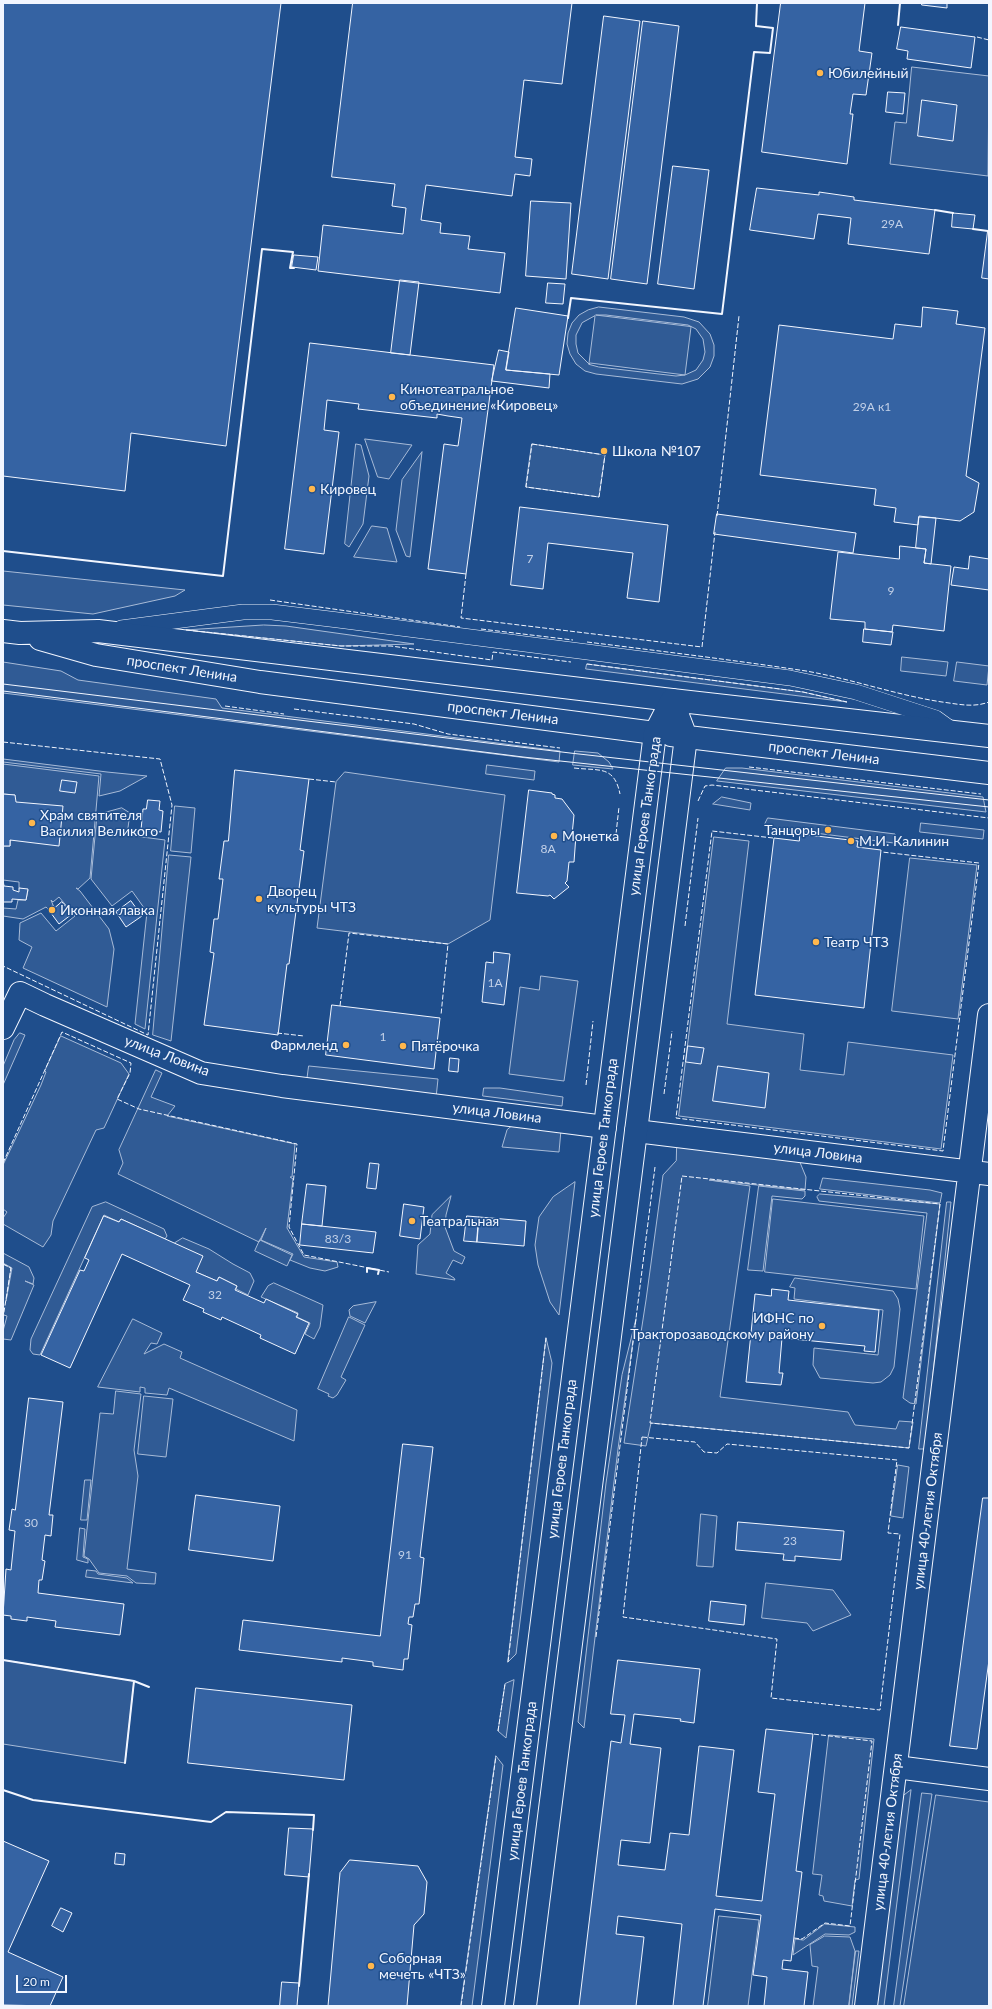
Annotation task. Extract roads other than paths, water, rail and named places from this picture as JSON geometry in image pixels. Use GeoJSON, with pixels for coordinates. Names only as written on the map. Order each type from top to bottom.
{"type":"FeatureCollection","features":[{"type":"Feature","properties":{"kind":"main road","name":"проспект Ленина"},"geometry":{"type":"LineString","coordinates":[[12,632],[98,631],[672,700],[989,736]]}},
{"type":"Feature","properties":{"kind":"main road","name":"проспект Ленина"},"geometry":{"type":"LineString","coordinates":[[12,632],[96,655],[260,682],[686,737],[989,773]]}},
{"type":"Feature","properties":{"kind":"main road","name":"улица Героев Танкограда"},"geometry":{"type":"LineString","coordinates":[[493,2006],[655,733],[672,700]]}},
{"type":"Feature","properties":{"kind":"main road","name":"улица Героев Танкограда"},"geometry":{"type":"LineString","coordinates":[[525,2006],[686,737],[672,700]]}},
{"type":"Feature","properties":{"kind":"main road","name":"улица Ловина"},"geometry":{"type":"LineString","coordinates":[[3,1028],[20,993],[58,1012],[201,1073],[282,1086],[636,1132],[979,1173]]}},
{"type":"Feature","properties":{"kind":"main road","name":"улица 40-летия Октября"},"geometry":{"type":"LineString","coordinates":[[866,2006],[896,1767],[979,1173],[989,1015]]}},
{"type":"Feature","properties":{"kind":"main road"},"geometry":{"type":"LineString","coordinates":[[896,1767],[989,1778]]}},
{"type":"Feature","properties":{"kind":"street"},"geometry":{"type":"LineString","coordinates":[[98,631],[243,612],[272,612],[790,678],[856,692],[936,718],[955,732]]}},
{"type":"Feature","properties":{"kind":"tram line"},"geometry":{"type":"LineString","coordinates":[[3,684],[570,753],[989,800]]}},
{"type":"Feature","properties":{"kind":"tram line"},"geometry":{"type":"LineString","coordinates":[[3,691],[523,757],[989,807]]}},
{"type":"Feature","properties":{"kind":"place","name":"Юбилейный"},"geometry":{"type":"Point","coordinates":[820,73]}},
{"type":"Feature","properties":{"kind":"place","name":"Кинотеатральное объединение «Кировец»"},"geometry":{"type":"Point","coordinates":[392,397]}},
{"type":"Feature","properties":{"kind":"place","name":"Школа №107"},"geometry":{"type":"Point","coordinates":[604,451]}},
{"type":"Feature","properties":{"kind":"place","name":"Кировец"},"geometry":{"type":"Point","coordinates":[312,489]}},
{"type":"Feature","properties":{"kind":"place","name":"Храм святителя Василия Великого"},"geometry":{"type":"Point","coordinates":[32,823]}},
{"type":"Feature","properties":{"kind":"place","name":"Танцоры"},"geometry":{"type":"Point","coordinates":[828,830]}},
{"type":"Feature","properties":{"kind":"place","name":"Монетка"},"geometry":{"type":"Point","coordinates":[554,836]}},
{"type":"Feature","properties":{"kind":"place","name":"М.И. Калинин"},"geometry":{"type":"Point","coordinates":[851,841]}},
{"type":"Feature","properties":{"kind":"place","name":"Дворец культуры ЧТЗ"},"geometry":{"type":"Point","coordinates":[259,899]}},
{"type":"Feature","properties":{"kind":"place","name":"Иконная лавка"},"geometry":{"type":"Point","coordinates":[52,910]}},
{"type":"Feature","properties":{"kind":"place","name":"Театр ЧТЗ"},"geometry":{"type":"Point","coordinates":[816,942]}},
{"type":"Feature","properties":{"kind":"place","name":"Фармленд"},"geometry":{"type":"Point","coordinates":[346,1045]}},
{"type":"Feature","properties":{"kind":"place","name":"Пятёрочка"},"geometry":{"type":"Point","coordinates":[403,1046]}},
{"type":"Feature","properties":{"kind":"place","name":"Театральная"},"geometry":{"type":"Point","coordinates":[412,1221]}},
{"type":"Feature","properties":{"kind":"place","name":"ИФНС по Тракторозаводскому району"},"geometry":{"type":"Point","coordinates":[822,1326]}},
{"type":"Feature","properties":{"kind":"place","name":"Соборная мечеть «ЧТЗ»"},"geometry":{"type":"Point","coordinates":[371,1966]}}]}
